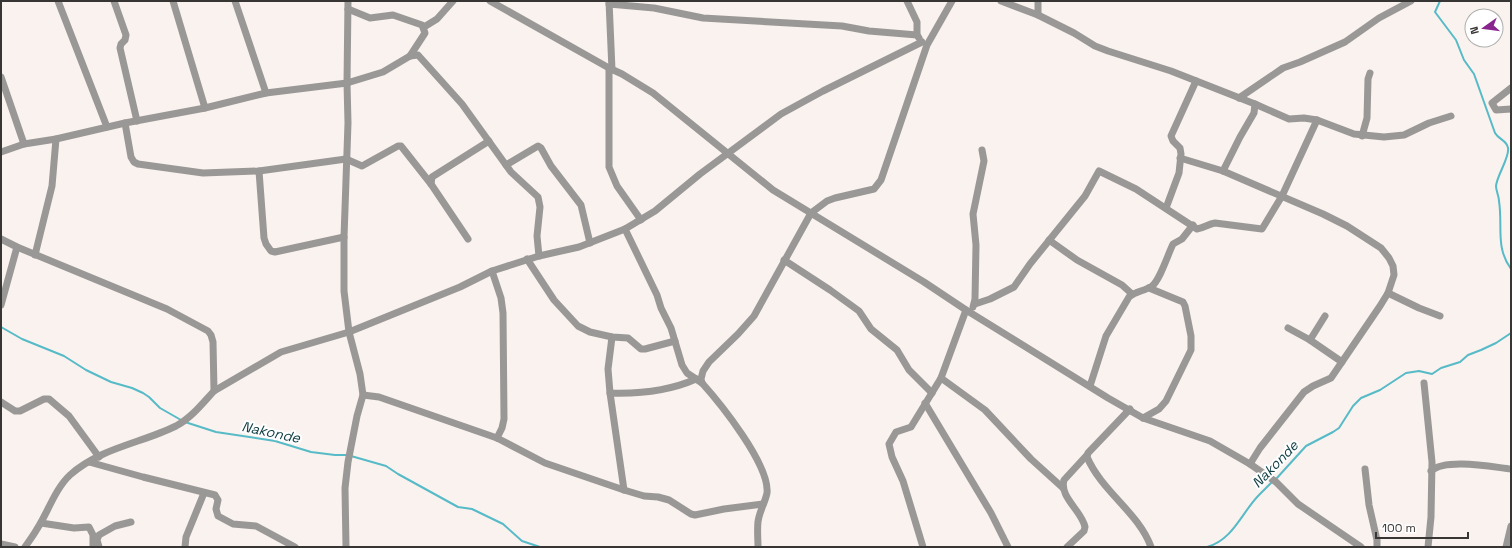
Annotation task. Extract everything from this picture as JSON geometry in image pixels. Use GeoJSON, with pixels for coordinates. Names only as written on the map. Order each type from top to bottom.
{"type":"FeatureCollection","features":[{"type":"Feature","properties":{"kind":"street"},"geometry":{"type":"LineString","coordinates":[[58,1],[107,127]]}},
{"type":"Feature","properties":{"kind":"street"},"geometry":{"type":"LineString","coordinates":[[114,1],[126,35],[120,48],[137,121]]}},
{"type":"Feature","properties":{"kind":"street"},"geometry":{"type":"LineString","coordinates":[[173,1],[205,108]]}},
{"type":"Feature","properties":{"kind":"street"},"geometry":{"type":"LineString","coordinates":[[235,1],[266,93]]}},
{"type":"Feature","properties":{"kind":"street"},"geometry":{"type":"LineString","coordinates":[[346,547],[345,488],[348,462],[357,416],[363,395],[360,374],[349,332],[344,291],[344,237],[348,123],[348,1]]}},
{"type":"Feature","properties":{"kind":"street"},"geometry":{"type":"LineString","coordinates":[[424,27],[437,19],[453,1]]}},
{"type":"Feature","properties":{"kind":"street"},"geometry":{"type":"LineString","coordinates":[[490,1],[610,69],[622,74],[653,94],[773,190],[924,282],[1023,346],[1108,398],[1130,409],[1143,418],[1210,441],[1250,464],[1276,482],[1298,504],[1361,547]]}},
{"type":"Feature","properties":{"kind":"street"},"geometry":{"type":"LineString","coordinates":[[907,1],[917,22],[917,35],[925,44]]}},
{"type":"Feature","properties":{"kind":"street"},"geometry":{"type":"LineString","coordinates":[[610,393],[637,393],[681,386],[699,381],[710,362],[754,316],[811,213],[835,198],[866,192],[877,187],[881,180],[925,44],[952,1]]}},
{"type":"Feature","properties":{"kind":"street"},"geometry":{"type":"LineString","coordinates":[[1001,1],[1038,15],[1108,52],[1170,71],[1289,119],[1304,118],[1317,120],[1354,134],[1384,138],[1404,135],[1429,123],[1451,116]]}},
{"type":"Feature","properties":{"kind":"street"},"geometry":{"type":"LineString","coordinates":[[1038,1],[1038,15]]}},
{"type":"Feature","properties":{"kind":"street"},"geometry":{"type":"LineString","coordinates":[[1239,98],[1285,67],[1345,42],[1379,18],[1411,1]]}},
{"type":"Feature","properties":{"kind":"street"},"geometry":{"type":"LineString","coordinates":[[641,220],[617,186],[609,167],[609,2],[654,5],[703,18],[842,26],[869,31],[917,35]]}},
{"type":"Feature","properties":{"kind":"street"},"geometry":{"type":"LineString","coordinates":[[348,9],[373,18],[387,15],[400,17],[422,25],[425,33],[410,56]]}},
{"type":"Feature","properties":{"kind":"street"},"geometry":{"type":"LineString","coordinates":[[25,547],[41,523],[66,479],[89,462],[99,457],[177,426],[194,412],[214,391],[281,352],[349,332],[460,287],[492,271],[527,259],[579,247],[625,229],[656,211],[700,174],[781,114],[823,91],[925,44]]}},
{"type":"Feature","properties":{"kind":"street"},"geometry":{"type":"LineString","coordinates":[[1,152],[24,144],[56,139],[125,123],[205,108],[266,93],[347,83],[383,72],[410,56],[418,55],[462,104],[516,178],[536,194],[540,206],[537,236],[539,256]]}},
{"type":"Feature","properties":{"kind":"street"},"geometry":{"type":"LineString","coordinates":[[1362,136],[1367,118],[1368,80],[1370,73]]}},
{"type":"Feature","properties":{"kind":"street"},"geometry":{"type":"LineString","coordinates":[[1,77],[24,144]]}},
{"type":"Feature","properties":{"kind":"street"},"geometry":{"type":"LineString","coordinates":[[1166,208],[1179,173],[1180,148],[1173,141],[1171,136],[1196,81]]}},
{"type":"Feature","properties":{"kind":"street"},"geometry":{"type":"LineString","coordinates":[[1511,88],[1492,103],[1496,110],[1511,109]]}},
{"type":"Feature","properties":{"kind":"street"},"geometry":{"type":"LineString","coordinates":[[1223,171],[1254,113],[1255,104]]}},
{"type":"Feature","properties":{"kind":"street"},"geometry":{"type":"LineString","coordinates":[[923,547],[903,480],[892,457],[889,444],[896,432],[911,427],[941,378],[968,311],[975,304],[990,299],[1014,287],[1030,264],[1085,196],[1099,171],[1136,189],[1197,229],[1203,228],[1210,224],[1215,224],[1262,230],[1282,196],[1317,120]]}},
{"type":"Feature","properties":{"kind":"street"},"geometry":{"type":"LineString","coordinates":[[125,123],[130,158],[134,162],[138,164],[203,173],[259,171],[346,159],[362,166],[398,146],[401,146],[431,184],[468,239]]}},
{"type":"Feature","properties":{"kind":"street"},"geometry":{"type":"LineString","coordinates":[[35,255],[52,186],[56,139]]}},
{"type":"Feature","properties":{"kind":"street"},"geometry":{"type":"LineString","coordinates":[[431,184],[432,177],[489,141]]}},
{"type":"Feature","properties":{"kind":"street"},"geometry":{"type":"LineString","coordinates":[[506,165],[538,146],[541,148],[551,166],[581,205],[590,243]]}},
{"type":"Feature","properties":{"kind":"street"},"geometry":{"type":"LineString","coordinates":[[975,304],[976,245],[973,214],[984,161],[982,150]]}},
{"type":"Feature","properties":{"kind":"street"},"geometry":{"type":"LineString","coordinates":[[1180,158],[1223,171],[1323,214],[1347,226],[1381,248],[1389,258],[1394,269],[1394,275],[1388,293],[1331,378],[1304,392],[1260,448],[1250,464]]}},
{"type":"Feature","properties":{"kind":"street"},"geometry":{"type":"LineString","coordinates":[[259,171],[264,238],[271,251],[275,252],[344,237]]}},
{"type":"Feature","properties":{"kind":"street"},"geometry":{"type":"LineString","coordinates":[[1090,386],[1106,336],[1129,297],[1132,294],[1149,288],[1156,282],[1173,242],[1182,239],[1193,225]]}},
{"type":"Feature","properties":{"kind":"street"},"geometry":{"type":"LineString","coordinates":[[625,229],[657,295],[661,308],[671,328],[682,365],[687,373],[699,381],[732,419],[752,451],[766,484],[767,492],[758,522],[758,547]]}},
{"type":"Feature","properties":{"kind":"street"},"geometry":{"type":"LineString","coordinates":[[1,238],[35,255],[167,309],[208,331],[213,342],[214,391]]}},
{"type":"Feature","properties":{"kind":"street"},"geometry":{"type":"LineString","coordinates":[[1049,240],[1077,260],[1122,285],[1132,294]]}},
{"type":"Feature","properties":{"kind":"street"},"geometry":{"type":"LineString","coordinates":[[1,305],[17,247]]}},
{"type":"Feature","properties":{"kind":"street"},"geometry":{"type":"LineString","coordinates":[[527,259],[554,300],[578,326],[590,332],[612,338],[628,338],[641,349],[674,341]]}},
{"type":"Feature","properties":{"kind":"street"},"geometry":{"type":"LineString","coordinates":[[784,260],[859,311],[871,329],[897,350],[908,370],[932,392]]}},
{"type":"Feature","properties":{"kind":"street"},"geometry":{"type":"LineString","coordinates":[[492,271],[501,298],[504,313],[504,419],[502,428],[496,438]]}},
{"type":"Feature","properties":{"kind":"street"},"geometry":{"type":"LineString","coordinates":[[1143,418],[1159,408],[1169,397],[1191,350],[1192,336],[1183,302],[1149,288]]}},
{"type":"Feature","properties":{"kind":"street"},"geometry":{"type":"LineString","coordinates":[[1388,293],[1440,316]]}},
{"type":"Feature","properties":{"kind":"street"},"geometry":{"type":"LineString","coordinates":[[1310,340],[1325,316]]}},
{"type":"Feature","properties":{"kind":"street"},"geometry":{"type":"LineString","coordinates":[[1288,328],[1310,340],[1342,362]]}},
{"type":"Feature","properties":{"kind":"street"},"geometry":{"type":"LineString","coordinates":[[612,338],[608,369],[624,490]]}},
{"type":"Feature","properties":{"kind":"street"},"geometry":{"type":"LineString","coordinates":[[941,378],[985,410],[1035,464],[1063,488],[1085,527],[1084,531],[1067,547]]}},
{"type":"Feature","properties":{"kind":"street"},"geometry":{"type":"LineString","coordinates":[[1424,383],[1432,462],[1431,517],[1428,547]]}},
{"type":"Feature","properties":{"kind":"street"},"geometry":{"type":"LineString","coordinates":[[363,395],[379,397],[496,438],[545,463],[644,496],[658,497],[669,500],[693,515],[763,504]]}},
{"type":"Feature","properties":{"kind":"street"},"geometry":{"type":"LineString","coordinates":[[1,402],[18,411],[44,399],[49,399],[69,416],[99,457]]}},
{"type":"Feature","properties":{"kind":"street"},"geometry":{"type":"LineString","coordinates":[[926,403],[991,513],[1008,547]]}},
{"type":"Feature","properties":{"kind":"street"},"geometry":{"type":"LineString","coordinates":[[1063,488],[1064,480],[1130,409]]}},
{"type":"Feature","properties":{"kind":"street"},"geometry":{"type":"LineString","coordinates":[[1087,455],[1088,460],[1102,484],[1141,527],[1147,536],[1151,547]]}},
{"type":"Feature","properties":{"kind":"street"},"geometry":{"type":"LineString","coordinates":[[89,462],[143,478],[215,495],[218,502],[216,509],[218,516],[233,524],[256,526],[295,547]]}},
{"type":"Feature","properties":{"kind":"street"},"geometry":{"type":"LineString","coordinates":[[1431,471],[1438,467],[1450,465],[1511,469]]}},
{"type":"Feature","properties":{"kind":"street"},"geometry":{"type":"LineString","coordinates":[[1365,469],[1369,506],[1377,540],[1377,547]]}},
{"type":"Feature","properties":{"kind":"street"},"geometry":{"type":"LineString","coordinates":[[185,547],[186,537],[204,493]]}},
{"type":"Feature","properties":{"kind":"street"},"geometry":{"type":"LineString","coordinates":[[99,547],[99,535],[115,526],[131,522]]}},
{"type":"Feature","properties":{"kind":"street"},"geometry":{"type":"LineString","coordinates":[[41,523],[74,528],[89,527],[93,535],[93,547]]}},
{"type":"Feature","properties":{"kind":"street"},"geometry":{"type":"LineString","coordinates":[[1506,547],[1511,526]]}},
{"type":"Feature","properties":{"kind":"street"},"geometry":{"type":"LineString","coordinates":[[1,544],[14,547]]}},
{"type":"Feature","properties":{"kind":"waterway"},"geometry":{"type":"LineString","coordinates":[[1440,1],[1435,12],[1456,40],[1464,60],[1474,74],[1495,133],[1505,142],[1508,148],[1507,156],[1497,182],[1496,190],[1499,199],[1501,244],[1506,261],[1511,269]]}},
{"type":"Feature","properties":{"kind":"waterway","name":"Nakonde"},"geometry":{"type":"LineString","coordinates":[[1,327],[22,339],[64,356],[86,370],[111,382],[143,393],[160,408],[181,420]]}},
{"type":"Feature","properties":{"kind":"waterway","name":"Nakonde"},"geometry":{"type":"LineString","coordinates":[[1276,479],[1306,446],[1339,428],[1353,406],[1361,398],[1380,390],[1406,373],[1419,371],[1432,374],[1441,368],[1460,362],[1468,355],[1496,343],[1511,333]]}},
{"type":"Feature","properties":{"kind":"waterway","name":"Nakonde"},"geometry":{"type":"LineString","coordinates":[[185,422],[216,432],[275,441],[311,452],[347,455]]}},
{"type":"Feature","properties":{"kind":"waterway","name":"Nakonde"},"geometry":{"type":"LineString","coordinates":[[351,456],[386,466],[458,507],[472,509],[503,524],[522,541],[540,547]]}},
{"type":"Feature","properties":{"kind":"waterway","name":"Nakonde"},"geometry":{"type":"LineString","coordinates":[[1207,547],[1224,538],[1259,495],[1273,481]]}}]}
